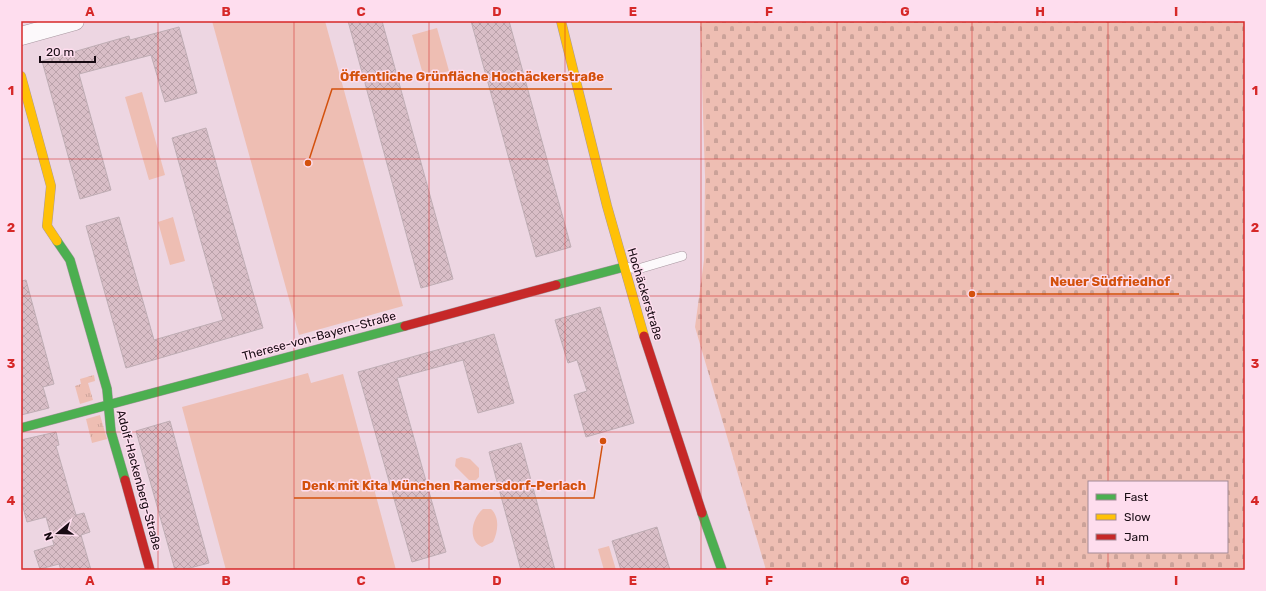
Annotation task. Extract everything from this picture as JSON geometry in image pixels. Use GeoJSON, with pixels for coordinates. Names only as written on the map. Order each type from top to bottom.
{"type":"FeatureCollection","features":[{"type":"Feature","properties":{"kind":"street"},"geometry":{"type":"LineString","coordinates":[[21,36],[74,21]]}},
{"type":"Feature","properties":{"kind":"street","name":"Hochäckerstraße"},"geometry":{"type":"LineString","coordinates":[[561,21],[600,181],[624,267],[665,401],[722,570]]}},
{"type":"Feature","properties":{"kind":"street","name":"Adolf-Hackenberg-Straße"},"geometry":{"type":"LineString","coordinates":[[21,76],[51,186],[47,226],[70,260],[107,389],[107,405],[111,432],[150,570]]}},
{"type":"Feature","properties":{"kind":"street","name":"Therese-von-Bayern-Straße"},"geometry":{"type":"LineString","coordinates":[[21,428],[624,267]]}},
{"type":"Feature","properties":{"kind":"lane"},"geometry":{"type":"LineString","coordinates":[[624,267],[638,269],[682,256]]}},
{"type":"Feature","properties":{"kind":"green space"},"geometry":{"type":"Polygon","coordinates":[[[212,21],[325,21],[403,306],[299,335],[212,21]]]}},
{"type":"Feature","properties":{"kind":"green space"},"geometry":{"type":"Polygon","coordinates":[[[700,21],[1245,21],[1245,570],[766,570],[695,327],[704,260],[705,176],[700,21]]]}},
{"type":"Feature","properties":{"kind":"green space"},"geometry":{"type":"Polygon","coordinates":[[[437,28],[449,71],[424,78],[412,35],[437,28]]]}},
{"type":"Feature","properties":{"kind":"green space"},"geometry":{"type":"Polygon","coordinates":[[[142,92],[165,175],[149,180],[125,97],[142,92]]]}},
{"type":"Feature","properties":{"kind":"green space"},"geometry":{"type":"Polygon","coordinates":[[[173,217],[185,261],[170,265],[158,222],[173,217]]]}},
{"type":"Feature","properties":{"kind":"green space"},"geometry":{"type":"Polygon","coordinates":[[[308,373],[311,383],[343,374],[396,570],[226,570],[182,407],[308,373]]]}},
{"type":"Feature","properties":{"kind":"green space"},"geometry":{"type":"Polygon","coordinates":[[[94,375],[95,381],[88,383],[93,400],[80,404],[75,386],[81,384],[80,379],[94,375]]]}},
{"type":"Feature","properties":{"kind":"green space"},"geometry":{"type":"Polygon","coordinates":[[[100,415],[107,439],[92,443],[86,419],[100,415]]]}},
{"type":"Feature","properties":{"kind":"green space"},"geometry":{"type":"Polygon","coordinates":[[[461,457],[470,459],[479,468],[479,477],[476,480],[469,480],[455,466],[456,459],[461,457]]]}},
{"type":"Feature","properties":{"kind":"green space"},"geometry":{"type":"Polygon","coordinates":[[[483,509],[491,509],[494,512],[497,525],[493,542],[482,547],[477,544],[474,539],[473,529],[476,518],[483,509]]]}},
{"type":"Feature","properties":{"kind":"green space"},"geometry":{"type":"Polygon","coordinates":[[[609,546],[616,570],[604,570],[598,549],[609,546]]]}},
{"type":"Feature","properties":{"kind":"building"},"geometry":{"type":"Polygon","coordinates":[[[348,21],[382,21],[453,279],[421,288],[348,21]]]}},
{"type":"Feature","properties":{"kind":"building"},"geometry":{"type":"Polygon","coordinates":[[[471,21],[509,21],[571,247],[536,257],[471,21]]]}},
{"type":"Feature","properties":{"kind":"building"},"geometry":{"type":"Polygon","coordinates":[[[179,27],[197,93],[165,102],[151,55],[79,74],[111,190],[80,199],[42,61],[129,36],[130,40],[179,27]]]}},
{"type":"Feature","properties":{"kind":"building"},"geometry":{"type":"Polygon","coordinates":[[[206,128],[263,328],[126,368],[86,226],[119,217],[154,340],[223,320],[172,138],[206,128]]]}},
{"type":"Feature","properties":{"kind":"building"},"geometry":{"type":"Polygon","coordinates":[[[26,280],[54,384],[43,387],[49,408],[21,415],[21,281],[26,280]]]}},
{"type":"Feature","properties":{"kind":"building"},"geometry":{"type":"Polygon","coordinates":[[[600,307],[634,423],[586,437],[574,395],[587,391],[577,360],[568,363],[555,320],[600,307]]]}},
{"type":"Feature","properties":{"kind":"building"},"geometry":{"type":"Polygon","coordinates":[[[494,334],[514,403],[478,413],[463,360],[397,378],[446,552],[412,562],[358,372],[494,334]]]}},
{"type":"Feature","properties":{"kind":"building"},"geometry":{"type":"Polygon","coordinates":[[[170,421],[209,563],[182,570],[175,570],[136,431],[170,421]]]}},
{"type":"Feature","properties":{"kind":"building"},"geometry":{"type":"Polygon","coordinates":[[[56,432],[59,445],[56,446],[76,515],[84,513],[90,532],[81,535],[91,570],[61,570],[59,564],[40,569],[34,551],[54,545],[46,517],[27,522],[21,500],[21,440],[56,432]]]}},
{"type":"Feature","properties":{"kind":"building"},"geometry":{"type":"Polygon","coordinates":[[[521,443],[555,570],[521,570],[489,452],[521,443]]]}},
{"type":"Feature","properties":{"kind":"building"},"geometry":{"type":"Polygon","coordinates":[[[657,527],[670,570],[621,570],[612,541],[657,527]]]}},
{"type":"Feature","properties":{"kind":"traffic: fast"},"geometry":{"type":"LineString","coordinates":[[57,241],[70,260],[107,389],[111,432],[125,480]]}},
{"type":"Feature","properties":{"kind":"traffic: fast"},"geometry":{"type":"LineString","coordinates":[[556,285],[624,267]]}},
{"type":"Feature","properties":{"kind":"traffic: fast"},"geometry":{"type":"LineString","coordinates":[[21,428],[405,326]]}},
{"type":"Feature","properties":{"kind":"traffic: fast"},"geometry":{"type":"LineString","coordinates":[[702,513],[722,570]]}},
{"type":"Feature","properties":{"kind":"traffic: slow"},"geometry":{"type":"LineString","coordinates":[[561,21],[607,206],[644,336]]}},
{"type":"Feature","properties":{"kind":"traffic: slow"},"geometry":{"type":"LineString","coordinates":[[21,76],[51,186],[47,226],[57,241]]}},
{"type":"Feature","properties":{"kind":"traffic: jam"},"geometry":{"type":"LineString","coordinates":[[405,326],[556,285]]}},
{"type":"Feature","properties":{"kind":"traffic: jam"},"geometry":{"type":"LineString","coordinates":[[644,336],[702,513]]}},
{"type":"Feature","properties":{"kind":"traffic: jam"},"geometry":{"type":"LineString","coordinates":[[125,480],[150,570]]}},
{"type":"Feature","properties":{"kind":"place","name":"Öffentliche Grünfläche Hochäckerstraße"},"geometry":{"type":"Point","coordinates":[308,163]}},
{"type":"Feature","properties":{"kind":"place","name":"Neuer Südfriedhof"},"geometry":{"type":"Point","coordinates":[972,294]}},
{"type":"Feature","properties":{"kind":"place","name":"Denk mit Kita München Ramersdorf-Perlach"},"geometry":{"type":"Point","coordinates":[603,441]}}]}
